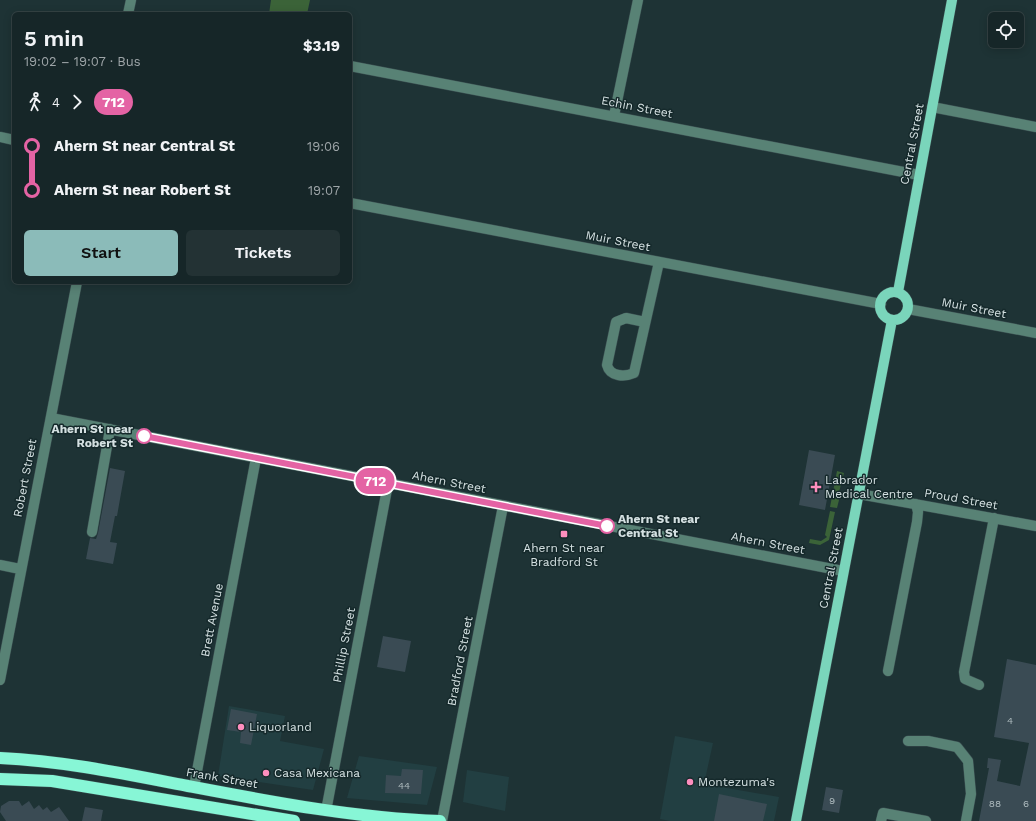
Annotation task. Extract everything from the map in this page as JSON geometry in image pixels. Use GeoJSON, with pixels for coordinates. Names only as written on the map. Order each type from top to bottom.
{"type":"FeatureCollection","features":[{"type":"Feature","properties":{"kind":"highway","name":"Frank Street"},"geometry":{"type":"LineString","coordinates":[[0,758],[84,766],[326,811],[371,817],[441,821]]}},
{"type":"Feature","properties":{"kind":"highway"},"geometry":{"type":"LineString","coordinates":[[0,779],[52,781],[294,821]]}},
{"type":"Feature","properties":{"kind":"main road","name":"Central Street"},"geometry":{"type":"LineString","coordinates":[[898,292],[952,0]]}},
{"type":"Feature","properties":{"kind":"main road"},"geometry":{"type":"LineString","coordinates":[[898,292],[906,299],[908,309],[904,316],[892,320],[882,312],[881,304],[888,294],[898,292]]}},
{"type":"Feature","properties":{"kind":"main road","name":"Central Street"},"geometry":{"type":"LineString","coordinates":[[796,821],[892,320]]}},
{"type":"Feature","properties":{"kind":"street"},"geometry":{"type":"LineString","coordinates":[[128,12],[130,0]]}},
{"type":"Feature","properties":{"kind":"street"},"geometry":{"type":"LineString","coordinates":[[614,116],[638,0]]}},
{"type":"Feature","properties":{"kind":"street","name":"Echin Street"},"geometry":{"type":"LineString","coordinates":[[352,66],[919,175]]}},
{"type":"Feature","properties":{"kind":"street"},"geometry":{"type":"LineString","coordinates":[[932,107],[1036,128]]}},
{"type":"Feature","properties":{"kind":"street"},"geometry":{"type":"LineString","coordinates":[[0,137],[12,140]]}},
{"type":"Feature","properties":{"kind":"street","name":"Muir Street"},"geometry":{"type":"LineString","coordinates":[[352,203],[881,304]]}},
{"type":"Feature","properties":{"kind":"street"},"geometry":{"type":"LineString","coordinates":[[645,322],[626,318],[616,322],[607,365],[608,370],[613,374],[628,376],[634,373],[659,262]]}},
{"type":"Feature","properties":{"kind":"street","name":"Robert Street"},"geometry":{"type":"LineString","coordinates":[[0,680],[20,570],[77,284]]}},
{"type":"Feature","properties":{"kind":"street","name":"Muir Street"},"geometry":{"type":"LineString","coordinates":[[908,309],[1036,333]]}},
{"type":"Feature","properties":{"kind":"street","name":"Ahern Street"},"geometry":{"type":"LineString","coordinates":[[51,418],[843,571]]}},
{"type":"Feature","properties":{"kind":"street"},"geometry":{"type":"LineString","coordinates":[[92,532],[110,429]]}},
{"type":"Feature","properties":{"kind":"street","name":"Brett Avenue"},"geometry":{"type":"LineString","coordinates":[[194,787],[256,458]]}},
{"type":"Feature","properties":{"kind":"street","name":"Phillip Street"},"geometry":{"type":"LineString","coordinates":[[326,811],[388,484]]}},
{"type":"Feature","properties":{"kind":"street","name":"Proud Street"},"geometry":{"type":"LineString","coordinates":[[859,494],[1036,526]]}},
{"type":"Feature","properties":{"kind":"street"},"geometry":{"type":"LineString","coordinates":[[888,671],[917,522],[918,512],[916,504]]}},
{"type":"Feature","properties":{"kind":"street","name":"Bradford Street"},"geometry":{"type":"LineString","coordinates":[[441,821],[503,506]]}},
{"type":"Feature","properties":{"kind":"street"},"geometry":{"type":"LineString","coordinates":[[979,685],[965,679],[964,672],[994,518]]}},
{"type":"Feature","properties":{"kind":"street"},"geometry":{"type":"LineString","coordinates":[[0,565],[20,570]]}},
{"type":"Feature","properties":{"kind":"street"},"geometry":{"type":"LineString","coordinates":[[908,741],[928,741],[957,747],[968,761],[971,794],[966,821]]}},
{"type":"Feature","properties":{"kind":"street"},"geometry":{"type":"LineString","coordinates":[[881,821],[883,813],[926,821]]}},
{"type":"Feature","properties":{"kind":"shaded area"},"geometry":{"type":"Polygon","coordinates":[[[229,706],[285,716],[280,741],[324,749],[313,790],[218,776],[229,706]]]}},
{"type":"Feature","properties":{"kind":"shaded area"},"geometry":{"type":"Polygon","coordinates":[[[675,736],[713,743],[704,784],[779,797],[774,821],[670,821],[660,819],[675,736]]]}},
{"type":"Feature","properties":{"kind":"shaded area"},"geometry":{"type":"Polygon","coordinates":[[[359,756],[437,767],[427,805],[347,798],[359,756]]]}},
{"type":"Feature","properties":{"kind":"shaded area"},"geometry":{"type":"Polygon","coordinates":[[[467,770],[509,777],[505,811],[463,802],[467,770]]]}},
{"type":"Feature","properties":{"kind":"green space"},"geometry":{"type":"Polygon","coordinates":[[[271,0],[310,0],[307,12],[269,12],[271,0]]]}},
{"type":"Feature","properties":{"kind":"green space"},"geometry":{"type":"Polygon","coordinates":[[[837,471],[844,473],[837,508],[830,507],[837,471]]]}},
{"type":"Feature","properties":{"kind":"green space"},"geometry":{"type":"Polygon","coordinates":[[[830,511],[835,512],[829,540],[820,545],[809,543],[810,539],[821,541],[827,537],[825,535],[830,511]]]}},
{"type":"Feature","properties":{"kind":"building","name":"Labrador Medical Centre"},"geometry":{"type":"Polygon","coordinates":[[[809,450],[835,455],[825,510],[799,505],[809,450]]]}},
{"type":"Feature","properties":{"kind":"building"},"geometry":{"type":"Polygon","coordinates":[[[110,468],[125,471],[117,516],[115,516],[110,542],[117,543],[113,564],[86,559],[90,538],[96,539],[98,533],[110,468]]]}},
{"type":"Feature","properties":{"kind":"building"},"geometry":{"type":"Polygon","coordinates":[[[383,636],[411,641],[405,672],[377,667],[383,636]]]}},
{"type":"Feature","properties":{"kind":"building"},"geometry":{"type":"Polygon","coordinates":[[[1007,659],[1036,665],[1036,821],[979,821],[989,768],[987,768],[988,758],[1001,760],[997,781],[1020,786],[1029,743],[994,737],[1007,659]]]}},
{"type":"Feature","properties":{"kind":"building"},"geometry":{"type":"Polygon","coordinates":[[[231,709],[257,714],[251,745],[240,743],[241,732],[227,730],[231,709]]]}},
{"type":"Feature","properties":{"kind":"building"},"geometry":{"type":"Polygon","coordinates":[[[402,769],[423,770],[421,794],[385,793],[386,775],[401,776],[402,769]]]}},
{"type":"Feature","properties":{"kind":"building"},"geometry":{"type":"Polygon","coordinates":[[[826,787],[843,790],[839,813],[822,810],[826,787]]]}},
{"type":"Feature","properties":{"kind":"building"},"geometry":{"type":"Polygon","coordinates":[[[719,794],[767,804],[763,821],[714,821],[719,794]]]}},
{"type":"Feature","properties":{"kind":"building"},"geometry":{"type":"Polygon","coordinates":[[[9,801],[19,801],[22,806],[29,801],[34,809],[39,805],[43,810],[47,807],[51,812],[59,807],[69,821],[6,821],[0,812],[1,806],[9,801]]]}},
{"type":"Feature","properties":{"kind":"building"},"geometry":{"type":"Polygon","coordinates":[[[85,807],[103,810],[101,821],[82,821],[85,807]]]}},
{"type":"Feature","properties":{"kind":"bus line","name":"712"},"geometry":{"type":"LineString","coordinates":[[144,436],[607,526]]}},
{"type":"Feature","properties":{"kind":"place","name":"Ahern St near Robert St"},"geometry":{"type":"Point","coordinates":[144,436]}},
{"type":"Feature","properties":{"kind":"place","name":"Labrador Medical Centre"},"geometry":{"type":"Point","coordinates":[816,487]}},
{"type":"Feature","properties":{"kind":"place","name":"Ahern St near Central St"},"geometry":{"type":"Point","coordinates":[607,526]}},
{"type":"Feature","properties":{"kind":"place","name":"Ahern St near Bradford St"},"geometry":{"type":"Point","coordinates":[564,534]}},
{"type":"Feature","properties":{"kind":"place","name":"Liquorland"},"geometry":{"type":"Point","coordinates":[241,727]}},
{"type":"Feature","properties":{"kind":"place","name":"Casa Mexicana"},"geometry":{"type":"Point","coordinates":[266,773]}},
{"type":"Feature","properties":{"kind":"place","name":"Montezuma's"},"geometry":{"type":"Point","coordinates":[690,782]}}]}
